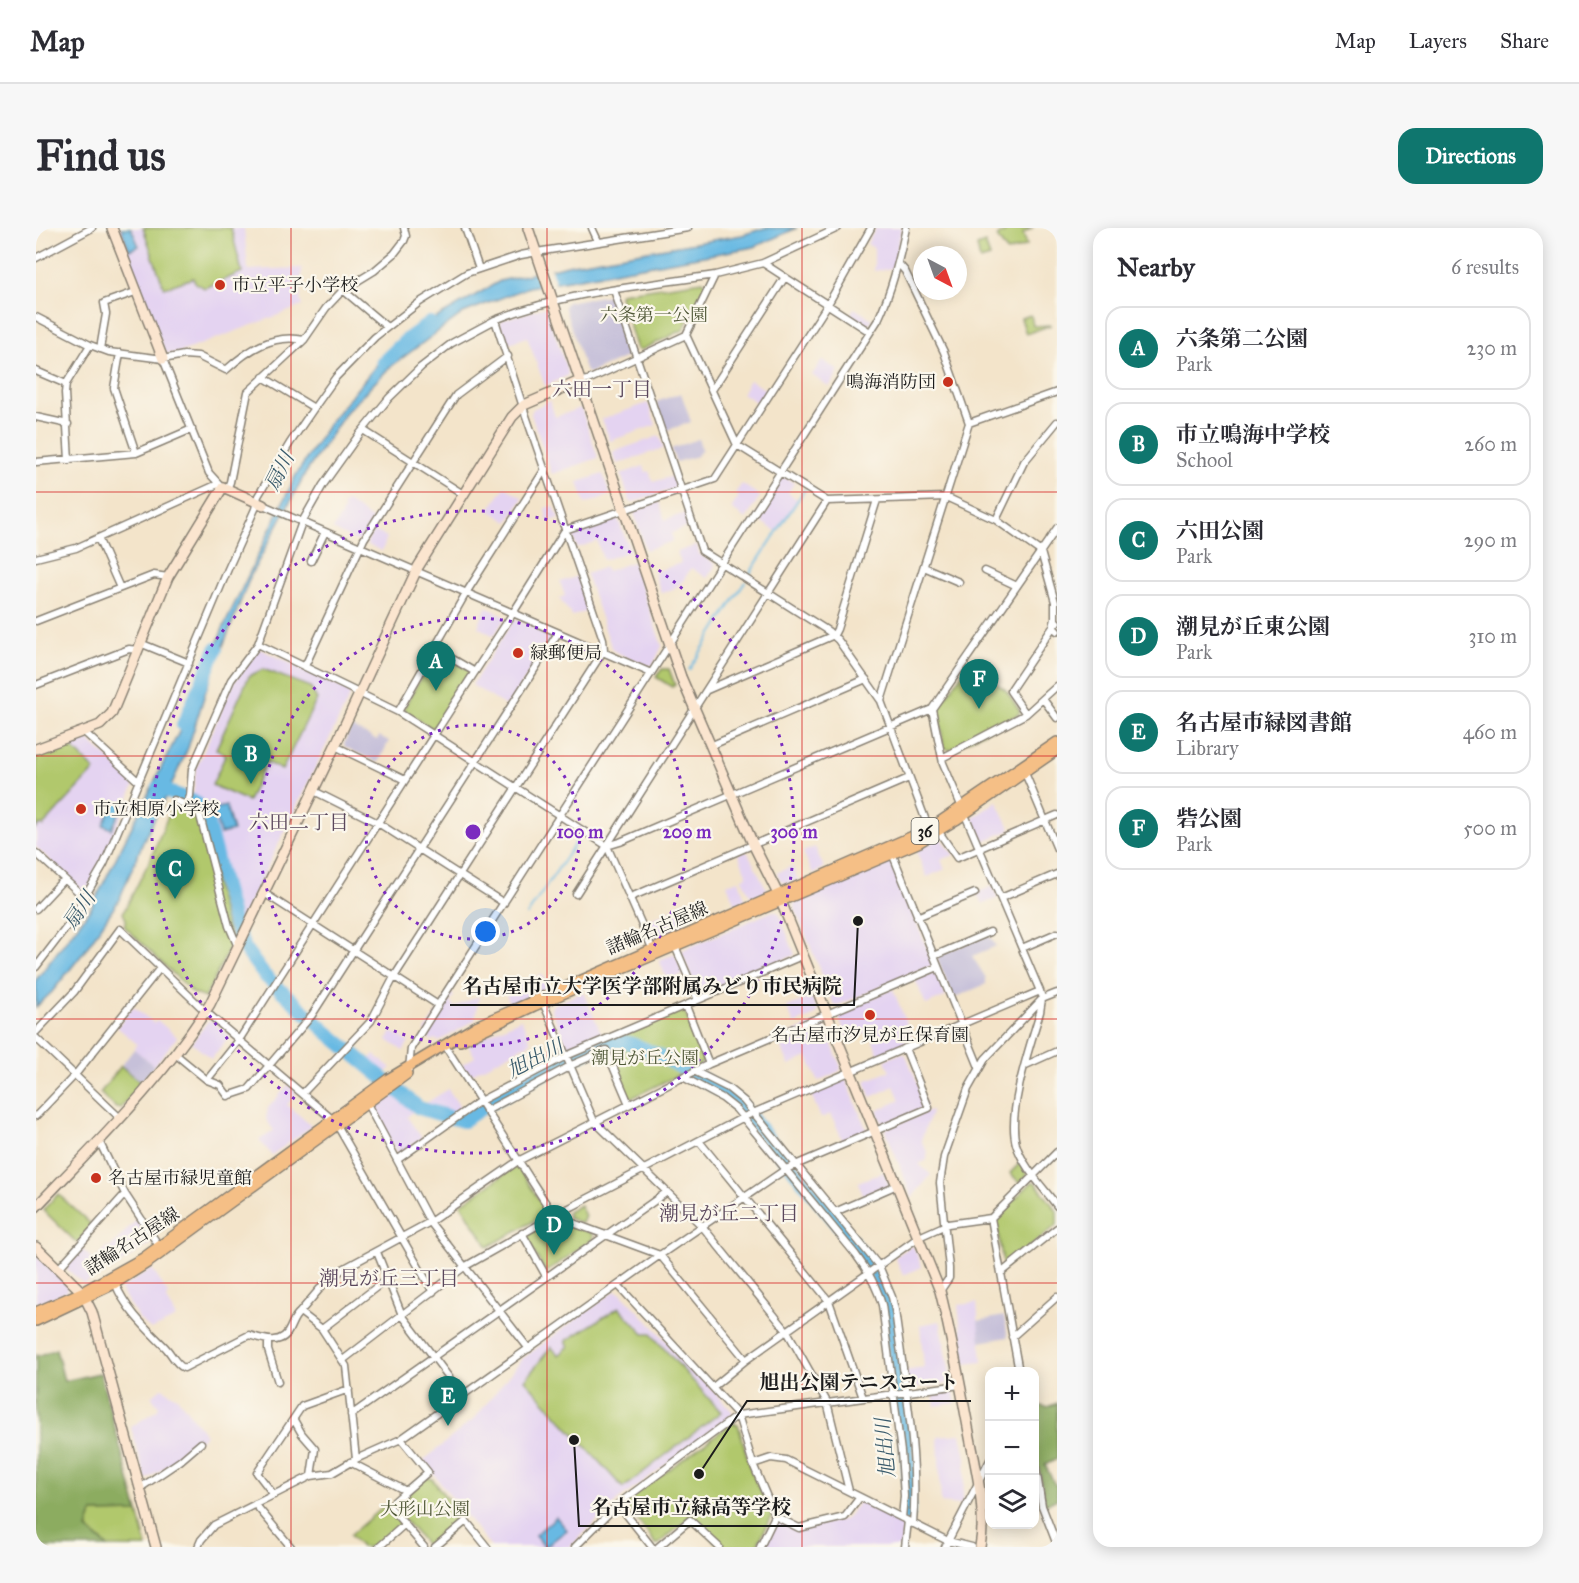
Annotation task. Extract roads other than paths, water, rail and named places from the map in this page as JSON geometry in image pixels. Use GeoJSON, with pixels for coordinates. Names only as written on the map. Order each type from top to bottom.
{"type":"FeatureCollection","features":[{"type":"Feature","properties":{"kind":"main road","name":"諸輪名古屋線"},"geometry":{"type":"LineString","coordinates":[[964,811],[1057,742]]}},
{"type":"Feature","properties":{"kind":"main road","name":"諸輪名古屋線"},"geometry":{"type":"LineString","coordinates":[[542,999],[652,948],[892,854],[934,831],[1057,750]]}},
{"type":"Feature","properties":{"kind":"main road","name":"諸輪名古屋線"},"geometry":{"type":"LineString","coordinates":[[36,1312],[115,1284],[148,1262],[388,1083],[476,1026],[675,946],[934,831]]}},
{"type":"Feature","properties":{"kind":"main road","name":"諸輪名古屋線"},"geometry":{"type":"LineString","coordinates":[[36,1320],[84,1295],[159,1246],[335,1122]]}},
{"type":"Feature","properties":{"kind":"street"},"geometry":{"type":"LineString","coordinates":[[36,258],[83,230],[92,228]]}},
{"type":"Feature","properties":{"kind":"street"},"geometry":{"type":"LineString","coordinates":[[112,228],[209,473],[223,487],[651,673]]}},
{"type":"Feature","properties":{"kind":"street"},"geometry":{"type":"LineString","coordinates":[[36,558],[76,548],[231,482],[248,392],[304,340],[326,308],[343,290],[374,271],[394,254],[406,236],[404,228]]}},
{"type":"Feature","properties":{"kind":"street"},"geometry":{"type":"LineString","coordinates":[[465,228],[479,269]]}},
{"type":"Feature","properties":{"kind":"street"},"geometry":{"type":"LineString","coordinates":[[528,228],[670,645],[694,709],[753,844],[780,898],[940,1291],[955,1351],[978,1481],[982,1510],[980,1547]]}},
{"type":"Feature","properties":{"kind":"street"},"geometry":{"type":"LineString","coordinates":[[592,228],[598,242]]}},
{"type":"Feature","properties":{"kind":"street"},"geometry":{"type":"LineString","coordinates":[[36,967],[59,938],[85,898],[110,850],[189,663],[260,504],[258,496],[274,468],[336,377],[387,327],[420,302],[467,273],[598,242],[688,228]]}},
{"type":"Feature","properties":{"kind":"street"},"geometry":{"type":"LineString","coordinates":[[188,801],[192,769],[231,680],[258,644],[302,522],[323,485],[363,430],[389,398],[421,367],[453,344],[495,320],[552,297],[716,275],[763,263],[838,228]]}},
{"type":"Feature","properties":{"kind":"street"},"geometry":{"type":"LineString","coordinates":[[207,1080],[239,1040],[565,530],[715,479],[828,304],[871,228]]}},
{"type":"Feature","properties":{"kind":"street"},"geometry":{"type":"LineString","coordinates":[[409,1069],[411,1048],[870,332],[888,298],[906,228]]}},
{"type":"Feature","properties":{"kind":"street"},"geometry":{"type":"LineString","coordinates":[[763,263],[870,332]]}},
{"type":"Feature","properties":{"kind":"street"},"geometry":{"type":"LineString","coordinates":[[881,701],[969,423],[944,352],[905,271],[898,263]]}},
{"type":"Feature","properties":{"kind":"street"},"geometry":{"type":"LineString","coordinates":[[36,1207],[121,1119],[205,1011],[314,791],[358,692],[416,572],[512,417],[524,405],[580,381],[588,380],[686,335],[716,275]]}},
{"type":"Feature","properties":{"kind":"street"},"geometry":{"type":"LineString","coordinates":[[712,390],[785,277]]}},
{"type":"Feature","properties":{"kind":"street"},"geometry":{"type":"LineString","coordinates":[[343,290],[387,327]]}},
{"type":"Feature","properties":{"kind":"street"},"geometry":{"type":"LineString","coordinates":[[614,290],[702,551],[834,635],[881,701],[909,778],[934,831],[957,858],[1057,815]]}},
{"type":"Feature","properties":{"kind":"street"},"geometry":{"type":"LineString","coordinates":[[100,349],[106,314],[104,303],[138,291]]}},
{"type":"Feature","properties":{"kind":"street"},"geometry":{"type":"LineString","coordinates":[[36,317],[100,349],[163,359],[184,355],[198,356],[226,370],[244,353],[266,342],[292,337],[304,340]]}},
{"type":"Feature","properties":{"kind":"street"},"geometry":{"type":"LineString","coordinates":[[303,1093],[371,1021],[394,977],[603,652],[605,645],[495,320]]}},
{"type":"Feature","properties":{"kind":"street"},"geometry":{"type":"LineString","coordinates":[[686,335],[737,444],[827,501],[946,497],[996,520],[1041,552],[1055,602],[1056,627],[1010,691],[1026,714]]}},
{"type":"Feature","properties":{"kind":"street"},"geometry":{"type":"LineString","coordinates":[[69,460],[66,384],[90,345]]}},
{"type":"Feature","properties":{"kind":"street"},"geometry":{"type":"LineString","coordinates":[[120,353],[114,388],[136,453]]}},
{"type":"Feature","properties":{"kind":"street"},"geometry":{"type":"LineString","coordinates":[[305,666],[361,548],[456,395],[508,356]]}},
{"type":"Feature","properties":{"kind":"street"},"geometry":{"type":"LineString","coordinates":[[36,371],[66,384]]}},
{"type":"Feature","properties":{"kind":"street"},"geometry":{"type":"LineString","coordinates":[[263,378],[314,408]]}},
{"type":"Feature","properties":{"kind":"street"},"geometry":{"type":"LineString","coordinates":[[969,423],[1057,392]]}},
{"type":"Feature","properties":{"kind":"street"},"geometry":{"type":"LineString","coordinates":[[36,417],[68,424]]}},
{"type":"Feature","properties":{"kind":"street"},"geometry":{"type":"LineString","coordinates":[[996,520],[1024,462],[1057,422]]}},
{"type":"Feature","properties":{"kind":"street"},"geometry":{"type":"LineString","coordinates":[[36,462],[136,453],[192,429]]}},
{"type":"Feature","properties":{"kind":"street"},"geometry":{"type":"LineString","coordinates":[[363,430],[463,494]]}},
{"type":"Feature","properties":{"kind":"street"},"geometry":{"type":"LineString","coordinates":[[398,712],[466,593],[545,469]]}},
{"type":"Feature","properties":{"kind":"street"},"geometry":{"type":"LineString","coordinates":[[36,749],[100,725],[112,713],[168,577],[223,487]]}},
{"type":"Feature","properties":{"kind":"street"},"geometry":{"type":"LineString","coordinates":[[706,690],[834,635],[877,500]]}},
{"type":"Feature","properties":{"kind":"street"},"geometry":{"type":"LineString","coordinates":[[576,894],[827,501]]}},
{"type":"Feature","properties":{"kind":"street"},"geometry":{"type":"LineString","coordinates":[[607,846],[932,709],[1057,528]]}},
{"type":"Feature","properties":{"kind":"street"},"geometry":{"type":"LineString","coordinates":[[311,561],[325,532]]}},
{"type":"Feature","properties":{"kind":"street"},"geometry":{"type":"LineString","coordinates":[[99,538],[120,588]]}},
{"type":"Feature","properties":{"kind":"street"},"geometry":{"type":"LineString","coordinates":[[924,567],[959,582]]}},
{"type":"Feature","properties":{"kind":"street"},"geometry":{"type":"LineString","coordinates":[[985,571],[1017,586]]}},
{"type":"Feature","properties":{"kind":"street"},"geometry":{"type":"LineString","coordinates":[[36,621],[154,575],[168,577]]}},
{"type":"Feature","properties":{"kind":"street"},"geometry":{"type":"LineString","coordinates":[[174,1053],[207,1080],[220,1085],[228,1096],[249,1089],[310,1017],[558,633]]}},
{"type":"Feature","properties":{"kind":"street"},"geometry":{"type":"LineString","coordinates":[[258,644],[398,712],[607,846],[652,948]]}},
{"type":"Feature","properties":{"kind":"street"},"geometry":{"type":"LineString","coordinates":[[36,685],[139,647],[189,663]]}},
{"type":"Feature","properties":{"kind":"street"},"geometry":{"type":"LineString","coordinates":[[434,648],[475,672]]}},
{"type":"Feature","properties":{"kind":"street"},"geometry":{"type":"LineString","coordinates":[[710,746],[866,680]]}},
{"type":"Feature","properties":{"kind":"street"},"geometry":{"type":"LineString","coordinates":[[942,758],[1026,714],[1057,686]]}},
{"type":"Feature","properties":{"kind":"street"},"geometry":{"type":"LineString","coordinates":[[1043,699],[1057,718]]}},
{"type":"Feature","properties":{"kind":"street"},"geometry":{"type":"LineString","coordinates":[[932,709],[942,758],[1040,991],[1042,999],[1015,1106],[1013,1125],[1019,1150],[1034,1176],[1057,1206]]}},
{"type":"Feature","properties":{"kind":"street"},"geometry":{"type":"LineString","coordinates":[[83,730],[139,782]]}},
{"type":"Feature","properties":{"kind":"street"},"geometry":{"type":"LineString","coordinates":[[335,746],[405,780]]}},
{"type":"Feature","properties":{"kind":"street"},"geometry":{"type":"LineString","coordinates":[[1025,773],[1057,849]]}},
{"type":"Feature","properties":{"kind":"street"},"geometry":{"type":"LineString","coordinates":[[631,897],[909,778]]}},
{"type":"Feature","properties":{"kind":"street"},"geometry":{"type":"LineString","coordinates":[[314,791],[378,823],[504,903]]}},
{"type":"Feature","properties":{"kind":"street"},"geometry":{"type":"LineString","coordinates":[[174,800],[188,801],[196,808],[201,818],[229,926],[240,943]]}},
{"type":"Feature","properties":{"kind":"street"},"geometry":{"type":"LineString","coordinates":[[36,853],[85,898]]}},
{"type":"Feature","properties":{"kind":"street"},"geometry":{"type":"LineString","coordinates":[[892,854],[979,1067]]}},
{"type":"Feature","properties":{"kind":"street"},"geometry":{"type":"LineString","coordinates":[[1001,898],[1057,874]]}},
{"type":"Feature","properties":{"kind":"street"},"geometry":{"type":"LineString","coordinates":[[36,909],[64,879]]}},
{"type":"Feature","properties":{"kind":"street"},"geometry":{"type":"LineString","coordinates":[[264,893],[438,1005]]}},
{"type":"Feature","properties":{"kind":"street"},"geometry":{"type":"LineString","coordinates":[[918,916],[975,893]]}},
{"type":"Feature","properties":{"kind":"street"},"geometry":{"type":"LineString","coordinates":[[36,1032],[74,992],[120,929],[205,1011],[335,1122],[432,1292]]}},
{"type":"Feature","properties":{"kind":"street"},"geometry":{"type":"LineString","coordinates":[[934,956],[990,932]]}},
{"type":"Feature","properties":{"kind":"street"},"geometry":{"type":"LineString","coordinates":[[1022,948],[1057,933]]}},
{"type":"Feature","properties":{"kind":"street"},"geometry":{"type":"LineString","coordinates":[[675,946],[698,1000]]}},
{"type":"Feature","properties":{"kind":"street"},"geometry":{"type":"LineString","coordinates":[[397,1160],[455,1118],[484,1106],[569,1061],[698,1000],[804,955]]}},
{"type":"Feature","properties":{"kind":"street"},"geometry":{"type":"LineString","coordinates":[[115,1284],[138,1321],[166,1348],[181,1368],[194,1364],[249,1335],[279,1341],[287,1337],[295,1317],[323,1285],[343,1269],[429,1222],[518,1161],[709,1064],[938,967]]}},
{"type":"Feature","properties":{"kind":"street"},"geometry":{"type":"LineString","coordinates":[[36,1116],[75,1075],[160,968]]}},
{"type":"Feature","properties":{"kind":"street"},"geometry":{"type":"LineString","coordinates":[[343,1360],[464,1267],[554,1216],[749,1115],[1040,991]]}},
{"type":"Feature","properties":{"kind":"street"},"geometry":{"type":"LineString","coordinates":[[940,1291],[949,1278],[940,1183],[942,1163],[968,1089],[979,1067],[1042,999],[1057,993]]}},
{"type":"Feature","properties":{"kind":"street"},"geometry":{"type":"LineString","coordinates":[[542,999],[594,1121],[702,1226],[788,1331],[827,1402],[849,1491]]}},
{"type":"Feature","properties":{"kind":"street"},"geometry":{"type":"LineString","coordinates":[[686,1006],[709,1064]]}},
{"type":"Feature","properties":{"kind":"street"},"geometry":{"type":"LineString","coordinates":[[36,1038],[121,1119]]}},
{"type":"Feature","properties":{"kind":"street"},"geometry":{"type":"LineString","coordinates":[[445,1046],[554,1216],[660,1255],[746,1360]]}},
{"type":"Feature","properties":{"kind":"street"},"geometry":{"type":"LineString","coordinates":[[198,1547],[214,1525],[311,1476],[332,1473],[353,1460],[401,1439],[660,1255],[791,1167],[929,1108],[905,1048]]}},
{"type":"Feature","properties":{"kind":"street"},"geometry":{"type":"LineString","coordinates":[[484,1106],[569,1061],[606,1050],[629,1104]]}},
{"type":"Feature","properties":{"kind":"street"},"geometry":{"type":"LineString","coordinates":[[1026,1065],[1057,1051]]}},
{"type":"Feature","properties":{"kind":"street"},"geometry":{"type":"LineString","coordinates":[[689,1074],[749,1115],[874,1269],[914,1458],[915,1494],[908,1521],[905,1547]]}},
{"type":"Feature","properties":{"kind":"street"},"geometry":{"type":"LineString","coordinates":[[689,1074],[728,1088],[744,1101],[749,1115],[791,1167],[835,1212],[874,1269],[893,1304],[904,1496],[908,1521]]}},
{"type":"Feature","properties":{"kind":"street"},"geometry":{"type":"LineString","coordinates":[[365,1100],[429,1222],[529,1349]]}},
{"type":"Feature","properties":{"kind":"street"},"geometry":{"type":"LineString","coordinates":[[99,1141],[124,1194],[159,1246]]}},
{"type":"Feature","properties":{"kind":"street"},"geometry":{"type":"LineString","coordinates":[[699,1141],[829,1300],[863,1398]]}},
{"type":"Feature","properties":{"kind":"street"},"geometry":{"type":"LineString","coordinates":[[713,1387],[746,1360],[919,1237],[944,1226],[991,1218],[1057,1152]]}},
{"type":"Feature","properties":{"kind":"street"},"geometry":{"type":"LineString","coordinates":[[835,1212],[897,1185]]}},
{"type":"Feature","properties":{"kind":"street"},"geometry":{"type":"LineString","coordinates":[[351,1415],[604,1234],[667,1192]]}},
{"type":"Feature","properties":{"kind":"street"},"geometry":{"type":"LineString","coordinates":[[59,1268],[124,1194]]}},
{"type":"Feature","properties":{"kind":"street"},"geometry":{"type":"LineString","coordinates":[[991,1218],[1018,1367]]}},
{"type":"Feature","properties":{"kind":"street"},"geometry":{"type":"LineString","coordinates":[[1001,1273],[1057,1228]]}},
{"type":"Feature","properties":{"kind":"street"},"geometry":{"type":"LineString","coordinates":[[522,1233],[546,1276]]}},
{"type":"Feature","properties":{"kind":"street"},"geometry":{"type":"LineString","coordinates":[[36,1247],[84,1295],[95,1323],[156,1547]]}},
{"type":"Feature","properties":{"kind":"street"},"geometry":{"type":"LineString","coordinates":[[377,1252],[402,1315],[463,1396]]}},
{"type":"Feature","properties":{"kind":"street"},"geometry":{"type":"LineString","coordinates":[[322,1329],[387,1279]]}},
{"type":"Feature","properties":{"kind":"street"},"geometry":{"type":"LineString","coordinates":[[618,1285],[738,1414],[753,1464],[775,1516],[800,1528],[845,1517],[860,1497]]}},
{"type":"Feature","properties":{"kind":"street"},"geometry":{"type":"LineString","coordinates":[[1012,1336],[1057,1297]]}},
{"type":"Feature","properties":{"kind":"street"},"geometry":{"type":"LineString","coordinates":[[300,1312],[322,1329],[346,1366],[353,1460]]}},
{"type":"Feature","properties":{"kind":"street"},"geometry":{"type":"LineString","coordinates":[[268,1340],[268,1350],[278,1382]]}},
{"type":"Feature","properties":{"kind":"street"},"geometry":{"type":"LineString","coordinates":[[574,1547],[618,1504],[738,1414],[960,1385]]}},
{"type":"Feature","properties":{"kind":"street"},"geometry":{"type":"LineString","coordinates":[[274,1495],[257,1473],[302,1406],[349,1389]]}},
{"type":"Feature","properties":{"kind":"street"},"geometry":{"type":"LineString","coordinates":[[294,1420],[315,1449],[311,1476]]}},
{"type":"Feature","properties":{"kind":"street"},"geometry":{"type":"LineString","coordinates":[[401,1439],[428,1472],[389,1506],[424,1547]]}},
{"type":"Feature","properties":{"kind":"street"},"geometry":{"type":"LineString","coordinates":[[140,1488],[180,1461],[201,1443]]}},
{"type":"Feature","properties":{"kind":"street"},"geometry":{"type":"LineString","coordinates":[[753,1464],[771,1458],[786,1460],[908,1521],[946,1544],[972,1547]]}},
{"type":"Feature","properties":{"kind":"street"},"geometry":{"type":"LineString","coordinates":[[353,1460],[406,1491]]}},
{"type":"Feature","properties":{"kind":"street"},"geometry":{"type":"LineString","coordinates":[[946,1544],[985,1469]]}},
{"type":"Feature","properties":{"kind":"street"},"geometry":{"type":"LineString","coordinates":[[1037,1475],[1042,1506],[1057,1545]]}},
{"type":"Feature","properties":{"kind":"street"},"geometry":{"type":"LineString","coordinates":[[255,1504],[291,1547]]}},
{"type":"Feature","properties":{"kind":"street"},"geometry":{"type":"LineString","coordinates":[[618,1504],[652,1547]]}},
{"type":"Feature","properties":{"kind":"street"},"geometry":{"type":"LineString","coordinates":[[760,1547],[775,1516]]}},
{"type":"Feature","properties":{"kind":"street"},"geometry":{"type":"LineString","coordinates":[[658,1547],[690,1520],[719,1547]]}},
{"type":"Feature","properties":{"kind":"street"},"geometry":{"type":"LineString","coordinates":[[435,1547],[466,1521],[487,1547]]}},
{"type":"Feature","properties":{"kind":"street"},"geometry":{"type":"LineString","coordinates":[[379,1547],[405,1524]]}},
{"type":"Feature","properties":{"kind":"street"},"geometry":{"type":"LineString","coordinates":[[474,1547],[482,1541]]}},
{"type":"Feature","properties":{"kind":"water"},"geometry":{"type":"Polygon","coordinates":[[[121,228],[131,228],[139,246],[129,250],[121,228]]]}},
{"type":"Feature","properties":{"kind":"water","name":"扇川"},"geometry":{"type":"Polygon","coordinates":[[[765,228],[797,228],[754,247],[529,287],[463,313],[389,368],[347,411],[305,474],[251,575],[208,684],[188,748],[146,835],[119,900],[84,952],[52,992],[36,1007],[36,980],[91,908],[201,688],[223,628],[296,475],[330,422],[378,363],[434,319],[500,281],[572,264],[742,235],[765,228]]]}},
{"type":"Feature","properties":{"kind":"water"},"geometry":{"type":"Polygon","coordinates":[[[114,801],[123,805],[112,829],[103,825],[114,801]]]}},
{"type":"Feature","properties":{"kind":"water"},"geometry":{"type":"Polygon","coordinates":[[[226,806],[233,831],[220,834],[213,809],[226,806]]]}},
{"type":"Feature","properties":{"kind":"water"},"geometry":{"type":"Polygon","coordinates":[[[556,1517],[567,1530],[545,1547],[535,1535],[556,1517]]]}},
{"type":"Feature","properties":{"kind":"waterway","name":"扇川"},"geometry":{"type":"LineString","coordinates":[[383,362],[406,340],[430,323]]}},
{"type":"Feature","properties":{"kind":"waterway"},"geometry":{"type":"LineString","coordinates":[[748,576],[805,489]]}},
{"type":"Feature","properties":{"kind":"waterway"},"geometry":{"type":"LineString","coordinates":[[689,670],[745,582]]}},
{"type":"Feature","properties":{"kind":"waterway","name":"扇川"},"geometry":{"type":"LineString","coordinates":[[183,725],[216,649]]}},
{"type":"Feature","properties":{"kind":"waterway","name":"旭出川"},"geometry":{"type":"LineString","coordinates":[[158,787],[196,803],[205,813],[233,921],[245,949],[264,975],[328,1033],[419,1108],[463,1121],[517,1087],[566,1062],[589,1051],[623,1042],[664,1058],[740,1104],[872,1266],[879,1279],[891,1322],[905,1432],[909,1481],[908,1515]]}},
{"type":"Feature","properties":{"kind":"waterway"},"geometry":{"type":"LineString","coordinates":[[527,915],[582,833]]}},
{"type":"Feature","properties":{"kind":"place","name":"市立平子小学校"},"geometry":{"type":"Point","coordinates":[220,285]}},
{"type":"Feature","properties":{"kind":"place","name":"鳴海消防団"},"geometry":{"type":"Point","coordinates":[948,382]}},
{"type":"Feature","properties":{"kind":"place","name":"緑郵便局"},"geometry":{"type":"Point","coordinates":[518,653]}},
{"type":"Feature","properties":{"kind":"place","name":"六条第二公園"},"geometry":{"type":"Point","coordinates":[436,691]}},
{"type":"Feature","properties":{"kind":"place","name":"砦公園"},"geometry":{"type":"Point","coordinates":[979,709]}},
{"type":"Feature","properties":{"kind":"place","name":"市立鳴海中学校"},"geometry":{"type":"Point","coordinates":[251,784]}},
{"type":"Feature","properties":{"kind":"place","name":"市立相原小学校"},"geometry":{"type":"Point","coordinates":[81,809]}},
{"type":"Feature","properties":{"kind":"place","name":"六田公園"},"geometry":{"type":"Point","coordinates":[175,899]}},
{"type":"Feature","properties":{"kind":"place","name":"名古屋市立大学医学部附属みどり市民病院"},"geometry":{"type":"Point","coordinates":[858,921]}},
{"type":"Feature","properties":{"kind":"place","name":"名古屋市汐見が丘保育園"},"geometry":{"type":"Point","coordinates":[870,1015]}},
{"type":"Feature","properties":{"kind":"place","name":"名古屋市緑児童館"},"geometry":{"type":"Point","coordinates":[96,1178]}},
{"type":"Feature","properties":{"kind":"place","name":"潮見が丘東公園"},"geometry":{"type":"Point","coordinates":[554,1255]}},
{"type":"Feature","properties":{"kind":"place","name":"名古屋市緑図書館"},"geometry":{"type":"Point","coordinates":[448,1426]}},
{"type":"Feature","properties":{"kind":"place","name":"名古屋市立緑高等学校"},"geometry":{"type":"Point","coordinates":[574,1440]}},
{"type":"Feature","properties":{"kind":"place","name":"旭出公園テニスコート"},"geometry":{"type":"Point","coordinates":[699,1474]}},
{"type":"Feature","properties":{"kind":"district","name":"六田一丁目"},"geometry":{"type":"Point","coordinates":[602,389]}},
{"type":"Feature","properties":{"kind":"district","name":"六田二丁目"},"geometry":{"type":"Point","coordinates":[299,822]}},
{"type":"Feature","properties":{"kind":"district","name":"潮見が丘二丁目"},"geometry":{"type":"Point","coordinates":[729,1213]}},
{"type":"Feature","properties":{"kind":"district","name":"潮見が丘三丁目"},"geometry":{"type":"Point","coordinates":[389,1278]}},
{"type":"Feature","properties":{"kind":"park label","name":"六条第一公園"},"geometry":{"type":"Point","coordinates":[654,315]}},
{"type":"Feature","properties":{"kind":"park label","name":"潮見が丘公園"},"geometry":{"type":"Point","coordinates":[645,1058]}},
{"type":"Feature","properties":{"kind":"park label","name":"大形山公園"},"geometry":{"type":"Point","coordinates":[425,1509]}}]}
